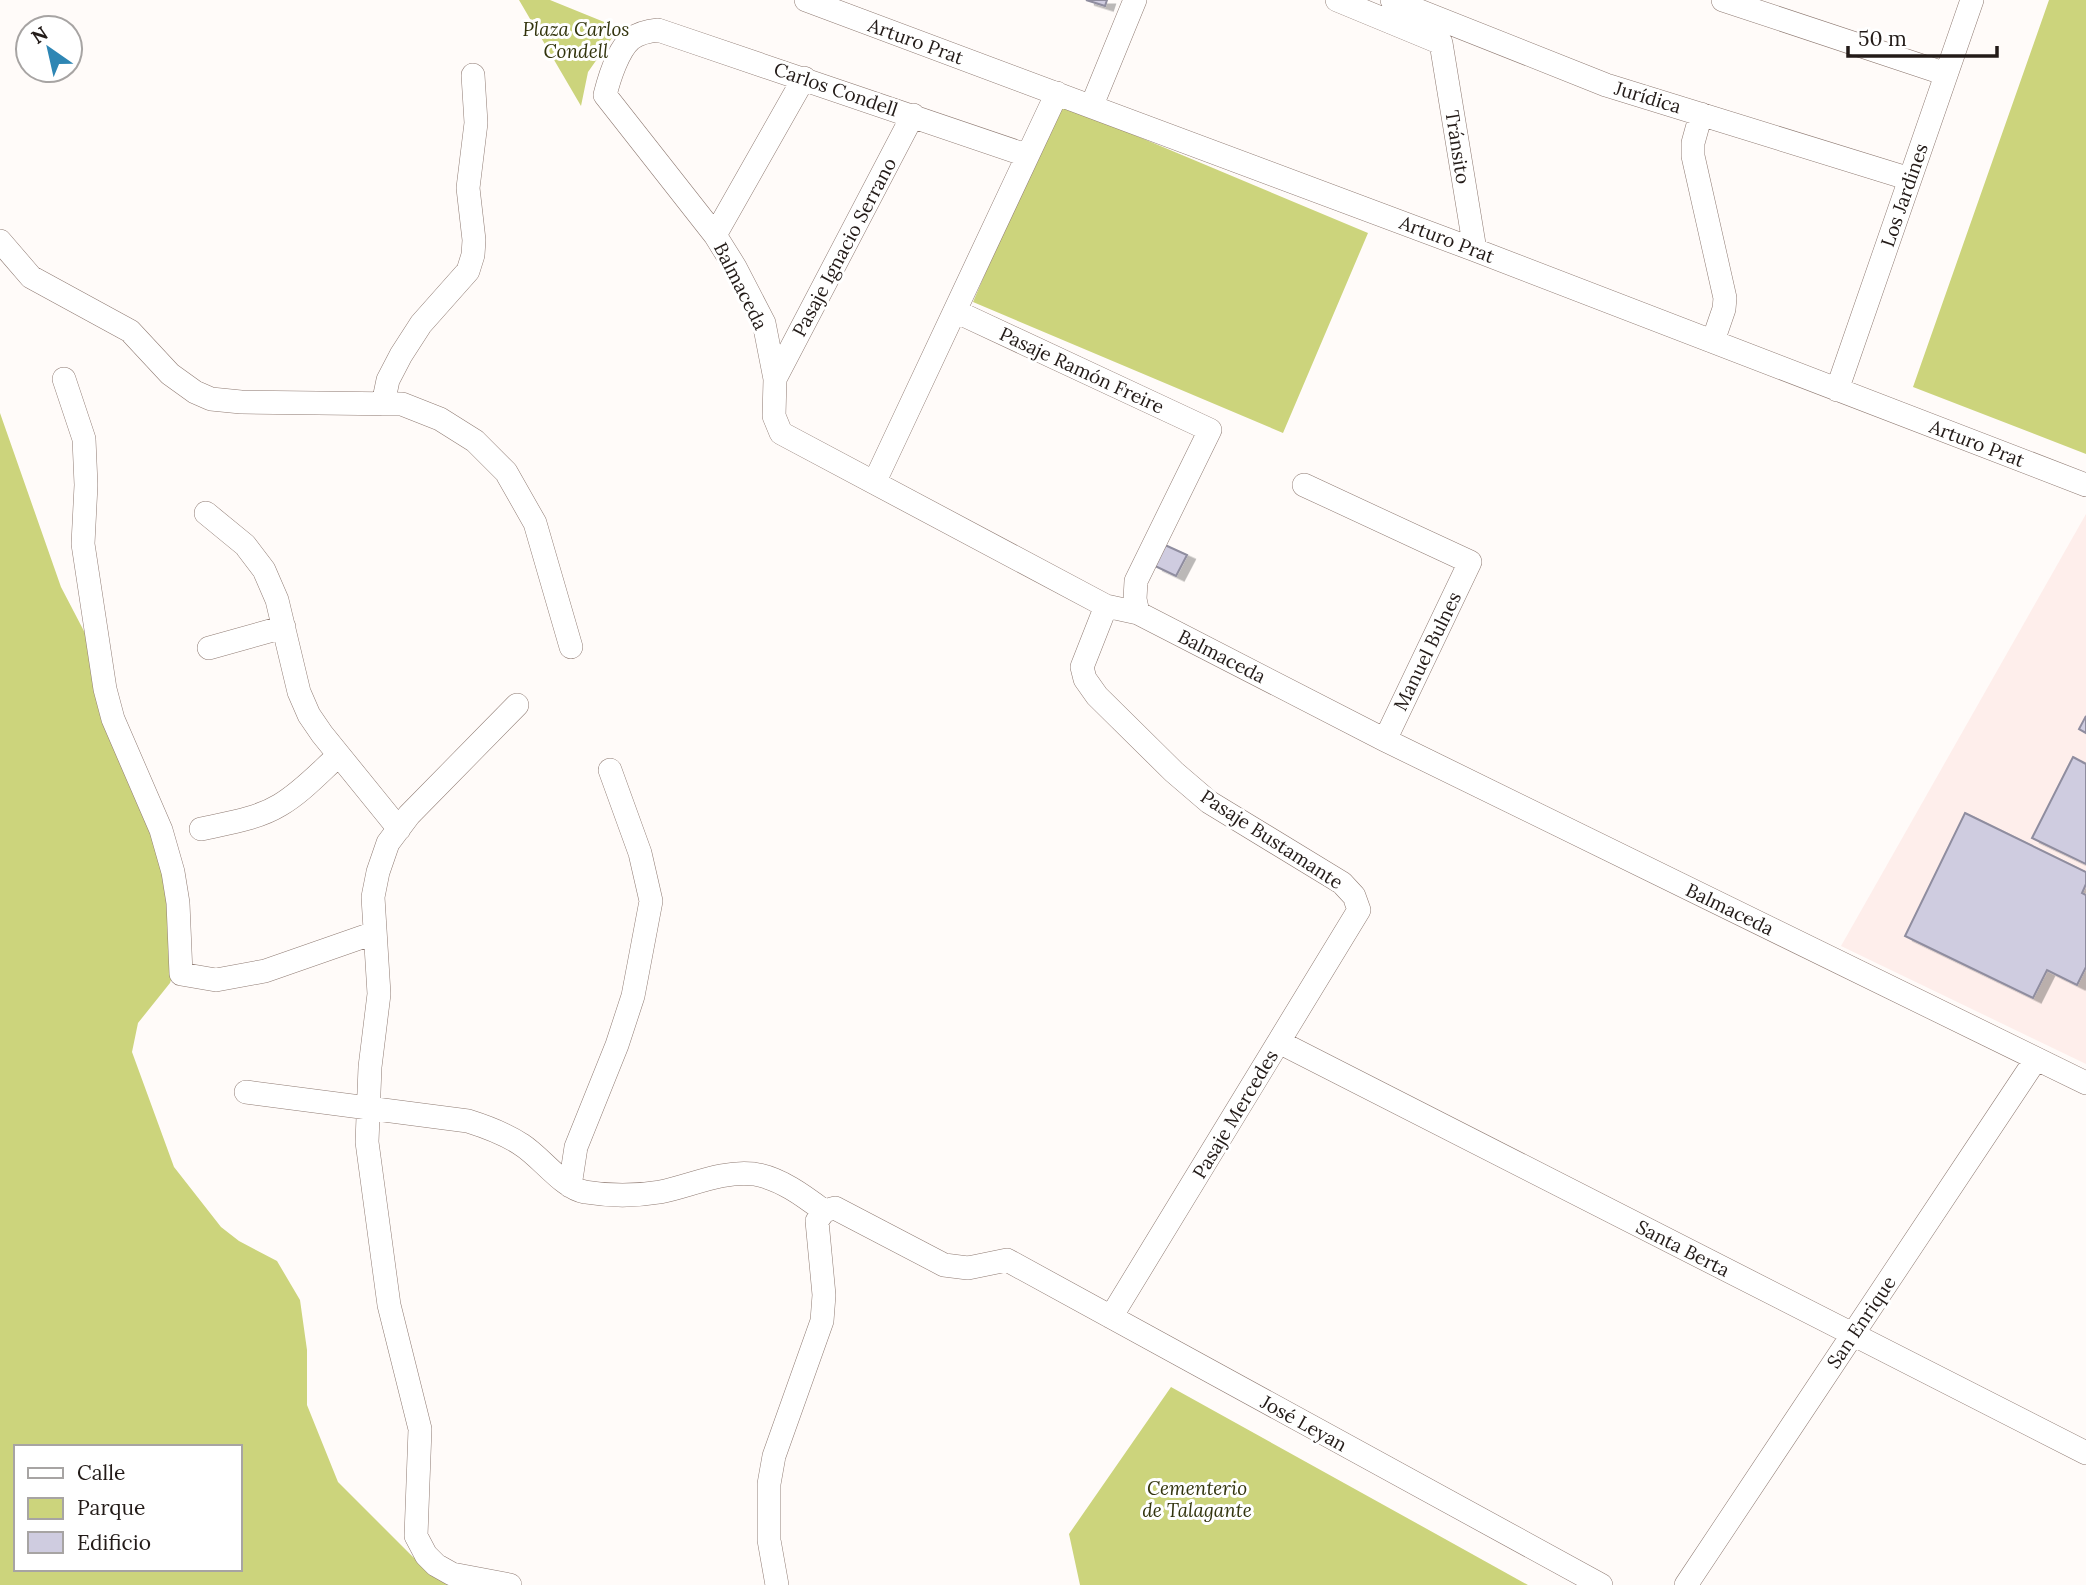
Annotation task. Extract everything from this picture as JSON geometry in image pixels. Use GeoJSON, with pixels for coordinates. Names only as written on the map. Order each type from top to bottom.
{"type":"FeatureCollection","features":[{"type":"Feature","properties":{"kind":"street","name":"Arturo Prat"},"geometry":{"type":"LineString","coordinates":[[806,0],[1475,250],[2086,485]]}},
{"type":"Feature","properties":{"kind":"street"},"geometry":{"type":"LineString","coordinates":[[1092,105],[1135,0]]}},
{"type":"Feature","properties":{"kind":"street"},"geometry":{"type":"LineString","coordinates":[[1336,0],[1369,6]]}},
{"type":"Feature","properties":{"kind":"street","name":"Jurídica"},"geometry":{"type":"LineString","coordinates":[[1392,0],[1606,85],[1910,179]]}},
{"type":"Feature","properties":{"kind":"street"},"geometry":{"type":"LineString","coordinates":[[1723,0],[1946,74]]}},
{"type":"Feature","properties":{"kind":"street","name":"Los Jardines"},"geometry":{"type":"LineString","coordinates":[[1837,390],[1972,0]]}},
{"type":"Feature","properties":{"kind":"street","name":"Tránsito"},"geometry":{"type":"LineString","coordinates":[[1369,6],[1441,43],[1475,250]]}},
{"type":"Feature","properties":{"kind":"street","name":"Carlos Condell"},"geometry":{"type":"LineString","coordinates":[[644,32],[657,30],[1027,155]]}},
{"type":"Feature","properties":{"kind":"street","name":"Balmaceda"},"geometry":{"type":"LineString","coordinates":[[644,32],[630,40],[610,75],[605,95],[715,235],[735,267],[764,323],[775,379],[774,416],[781,433],[1106,606],[1138,613],[1385,740],[2086,1083]]}},
{"type":"Feature","properties":{"kind":"street"},"geometry":{"type":"LineString","coordinates":[[383,404],[388,380],[401,355],[421,324],[468,271],[473,255],[474,240],[468,188],[476,123],[473,75]]}},
{"type":"Feature","properties":{"kind":"street"},"geometry":{"type":"LineString","coordinates":[[715,235],[804,78]]}},
{"type":"Feature","properties":{"kind":"street"},"geometry":{"type":"LineString","coordinates":[[875,481],[1057,93]]}},
{"type":"Feature","properties":{"kind":"street"},"geometry":{"type":"LineString","coordinates":[[1701,114],[1693,143],[1693,156],[1725,298],[1713,341]]}},
{"type":"Feature","properties":{"kind":"street","name":"Pasaje Ignacio Serrano"},"geometry":{"type":"LineString","coordinates":[[775,379],[913,115]]}},
{"type":"Feature","properties":{"kind":"street"},"geometry":{"type":"LineString","coordinates":[[0,241],[31,277],[130,331],[170,374],[195,392],[211,399],[241,402],[402,404],[440,419],[475,441],[506,472],[535,523],[570,647]]}},
{"type":"Feature","properties":{"kind":"street","name":"Pasaje Ramón Freire"},"geometry":{"type":"LineString","coordinates":[[955,311],[1210,430],[1136,581],[1135,599],[1138,613]]}},
{"type":"Feature","properties":{"kind":"street"},"geometry":{"type":"LineString","coordinates":[[64,380],[84,439],[86,485],[83,544],[105,689],[113,719],[161,830],[173,872],[178,903],[181,974],[216,980],[265,971],[374,933]]}},
{"type":"Feature","properties":{"kind":"street","name":"Manuel Bulnes"},"geometry":{"type":"LineString","coordinates":[[1304,485],[1470,562],[1385,740]]}},
{"type":"Feature","properties":{"kind":"street"},"geometry":{"type":"LineString","coordinates":[[206,513],[245,545],[260,563],[271,584],[303,704],[315,725],[399,829]]}},
{"type":"Feature","properties":{"kind":"street","name":"Pasaje Bustamante"},"geometry":{"type":"LineString","coordinates":[[1106,606],[1083,667],[1085,679],[1097,696],[1190,786],[1224,812],[1342,883],[1354,896],[1359,910]]}},
{"type":"Feature","properties":{"kind":"street"},"geometry":{"type":"LineString","coordinates":[[209,648],[284,627]]}},
{"type":"Feature","properties":{"kind":"street"},"geometry":{"type":"LineString","coordinates":[[510,1585],[452,1574],[431,1560],[416,1536],[420,1429],[389,1305],[367,1142],[367,1108],[379,994],[373,897],[388,843],[409,815],[517,705]]}},
{"type":"Feature","properties":{"kind":"street"},"geometry":{"type":"LineString","coordinates":[[201,829],[259,815],[279,806],[339,755]]}},
{"type":"Feature","properties":{"kind":"street"},"geometry":{"type":"LineString","coordinates":[[570,1186],[576,1147],[617,1045],[633,996],[651,901],[643,865],[610,770]]}},
{"type":"Feature","properties":{"kind":"street","name":"Pasaje Mercedes"},"geometry":{"type":"LineString","coordinates":[[1111,1317],[1359,910]]}},
{"type":"Feature","properties":{"kind":"street","name":"Santa Berta"},"geometry":{"type":"LineString","coordinates":[[1279,1042],[2086,1453]]}},
{"type":"Feature","properties":{"kind":"street","name":"San Enrique"},"geometry":{"type":"LineString","coordinates":[[1686,1585],[2036,1059]]}},
{"type":"Feature","properties":{"kind":"street"},"geometry":{"type":"LineString","coordinates":[[246,1092],[468,1121],[488,1127],[527,1149],[580,1192],[635,1195],[710,1179],[752,1174],[769,1178],[803,1195],[824,1211],[817,1221],[824,1295],[822,1321],[774,1456],[769,1484],[769,1541],[777,1585]]}},
{"type":"Feature","properties":{"kind":"street","name":"José Leyan"},"geometry":{"type":"LineString","coordinates":[[824,1211],[840,1210],[944,1265],[968,1268],[1007,1261],[1601,1585]]}},
{"type":"Feature","properties":{"kind":"shaded area"},"geometry":{"type":"Polygon","coordinates":[[[2086,514],[2086,1064],[1841,946],[2086,514]]]}},
{"type":"Feature","properties":{"kind":"green space","name":"Plaza Carlos Condell"},"geometry":{"type":"Polygon","coordinates":[[[519,0],[550,0],[619,28],[588,72],[581,106],[519,0]]]}},
{"type":"Feature","properties":{"kind":"green space"},"geometry":{"type":"Polygon","coordinates":[[[2049,0],[2086,0],[2086,454],[1913,387],[2049,0]]]}},
{"type":"Feature","properties":{"kind":"green space"},"geometry":{"type":"Polygon","coordinates":[[[1058,103],[1368,233],[1283,433],[973,302],[1058,103]]]}},
{"type":"Feature","properties":{"kind":"green space"},"geometry":{"type":"Polygon","coordinates":[[[0,413],[61,587],[86,635],[131,758],[182,946],[170,983],[138,1023],[132,1052],[174,1167],[221,1227],[239,1241],[277,1261],[300,1300],[307,1350],[307,1405],[338,1482],[413,1557],[454,1585],[0,1585],[0,413]]]}},
{"type":"Feature","properties":{"kind":"green space","name":"Cementerio de Talagante"},"geometry":{"type":"Polygon","coordinates":[[[1171,1387],[1528,1585],[1080,1585],[1069,1534],[1171,1387]]]}},
{"type":"Feature","properties":{"kind":"building"},"geometry":{"type":"Polygon","coordinates":[[[1086,0],[1107,0],[1105,6],[1086,0]]]}},
{"type":"Feature","properties":{"kind":"building"},"geometry":{"type":"Polygon","coordinates":[[[1165,545],[1187,555],[1176,576],[1155,566],[1165,545]]]}},
{"type":"Feature","properties":{"kind":"building"},"geometry":{"type":"Polygon","coordinates":[[[2086,716],[2086,733],[2079,729],[2086,716]]]}},
{"type":"Feature","properties":{"kind":"building"},"geometry":{"type":"Polygon","coordinates":[[[2073,757],[2086,764],[2086,864],[2032,838],[2073,757]]]}},
{"type":"Feature","properties":{"kind":"building"},"geometry":{"type":"Polygon","coordinates":[[[1965,813],[2086,872],[2086,884],[2082,893],[2086,895],[2086,967],[2077,985],[2047,970],[2033,998],[1905,936],[1965,813]]]}}]}
